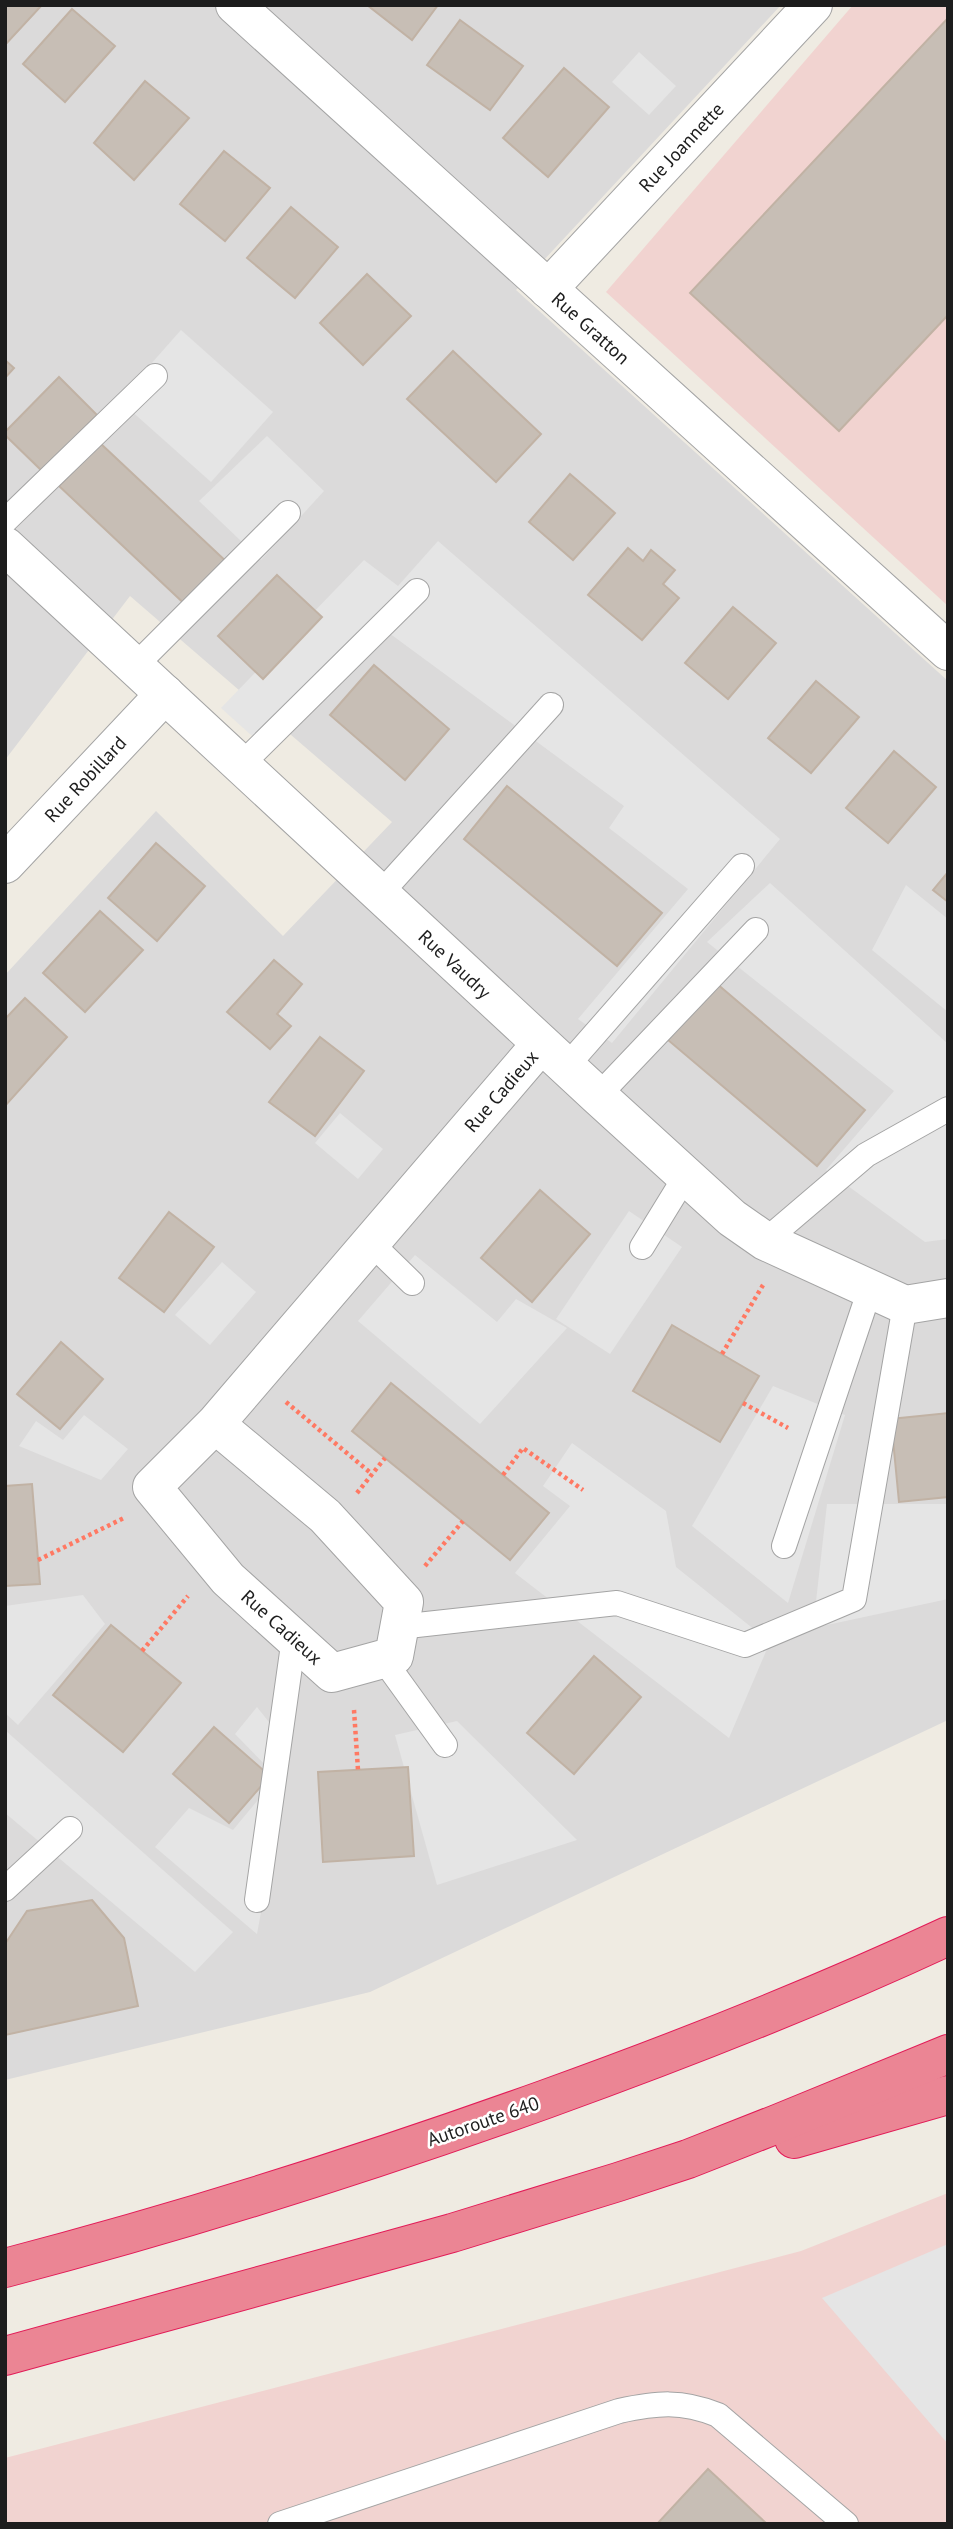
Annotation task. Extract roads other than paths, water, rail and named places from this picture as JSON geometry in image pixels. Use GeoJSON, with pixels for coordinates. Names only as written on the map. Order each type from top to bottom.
{"type":"FeatureCollection","features":[{"type":"Feature","properties":{"kind":"highway","name":"Autoroute 640"},"geometry":{"type":"LineString","coordinates":[[5,2268],[302,2183],[479,2123],[690,2046],[941,1938]]}},
{"type":"Feature","properties":{"kind":"highway"},"geometry":{"type":"LineString","coordinates":[[5,2356],[452,2233],[618,2182],[688,2159],[948,2054]]}},
{"type":"Feature","properties":{"kind":"highway"},"geometry":{"type":"LineString","coordinates":[[618,2182],[822,2132],[948,2095]]}},
{"type":"Feature","properties":{"kind":"street","name":"Rue Gratton"},"geometry":{"type":"LineString","coordinates":[[235,5],[948,651]]}},
{"type":"Feature","properties":{"kind":"street","name":"Rue Joannette"},"geometry":{"type":"LineString","coordinates":[[548,289],[813,5]]}},
{"type":"Feature","properties":{"kind":"street","name":"Rue Vaudry"},"geometry":{"type":"LineString","coordinates":[[5,546],[732,1218],[775,1245],[905,1305]]}},
{"type":"Feature","properties":{"kind":"street","name":"Rue Robillard"},"geometry":{"type":"LineString","coordinates":[[5,864],[165,694]]}},
{"type":"Feature","properties":{"kind":"street","name":"Rue Cadieux"},"geometry":{"type":"LineString","coordinates":[[383,1637],[332,1673],[228,1579],[152,1487],[215,1424],[371,1243],[554,1056]]}},
{"type":"Feature","properties":{"kind":"street"},"geometry":{"type":"LineString","coordinates":[[905,1305],[948,1298]]}},
{"type":"Feature","properties":{"kind":"street"},"geometry":{"type":"LineString","coordinates":[[215,1424],[325,1516],[383,1637]]}},
{"type":"Feature","properties":{"kind":"lane"},"geometry":{"type":"LineString","coordinates":[[5,521],[155,376]]}},
{"type":"Feature","properties":{"kind":"lane"},"geometry":{"type":"LineString","coordinates":[[135,666],[288,513]]}},
{"type":"Feature","properties":{"kind":"lane"},"geometry":{"type":"LineString","coordinates":[[241,765],[417,591]]}},
{"type":"Feature","properties":{"kind":"lane"},"geometry":{"type":"LineString","coordinates":[[380,894],[551,705]]}},
{"type":"Feature","properties":{"kind":"lane"},"geometry":{"type":"LineString","coordinates":[[554,1056],[742,866]]}},
{"type":"Feature","properties":{"kind":"lane"},"geometry":{"type":"LineString","coordinates":[[598,1096],[756,930]]}},
{"type":"Feature","properties":{"kind":"lane"},"geometry":{"type":"LineString","coordinates":[[775,1245],[866,1155],[944,1116]]}},
{"type":"Feature","properties":{"kind":"lane"},"geometry":{"type":"LineString","coordinates":[[642,1247],[685,1177]]}},
{"type":"Feature","properties":{"kind":"lane"},"geometry":{"type":"LineString","coordinates":[[371,1243],[412,1283]]}},
{"type":"Feature","properties":{"kind":"lane"},"geometry":{"type":"LineString","coordinates":[[784,1546],[870,1289]]}},
{"type":"Feature","properties":{"kind":"lane"},"geometry":{"type":"LineString","coordinates":[[445,1745],[383,1637],[617,1604],[745,1645],[854,1599],[905,1305]]}},
{"type":"Feature","properties":{"kind":"lane"},"geometry":{"type":"LineString","coordinates":[[257,1900],[294,1638]]}},
{"type":"Feature","properties":{"kind":"lane"},"geometry":{"type":"LineString","coordinates":[[5,1889],[69,1829]]}},
{"type":"Feature","properties":{"kind":"lane"},"geometry":{"type":"LineString","coordinates":[[280,2524],[620,2411],[650,2404],[674,2403],[695,2406],[718,2415],[846,2524]]}}]}
